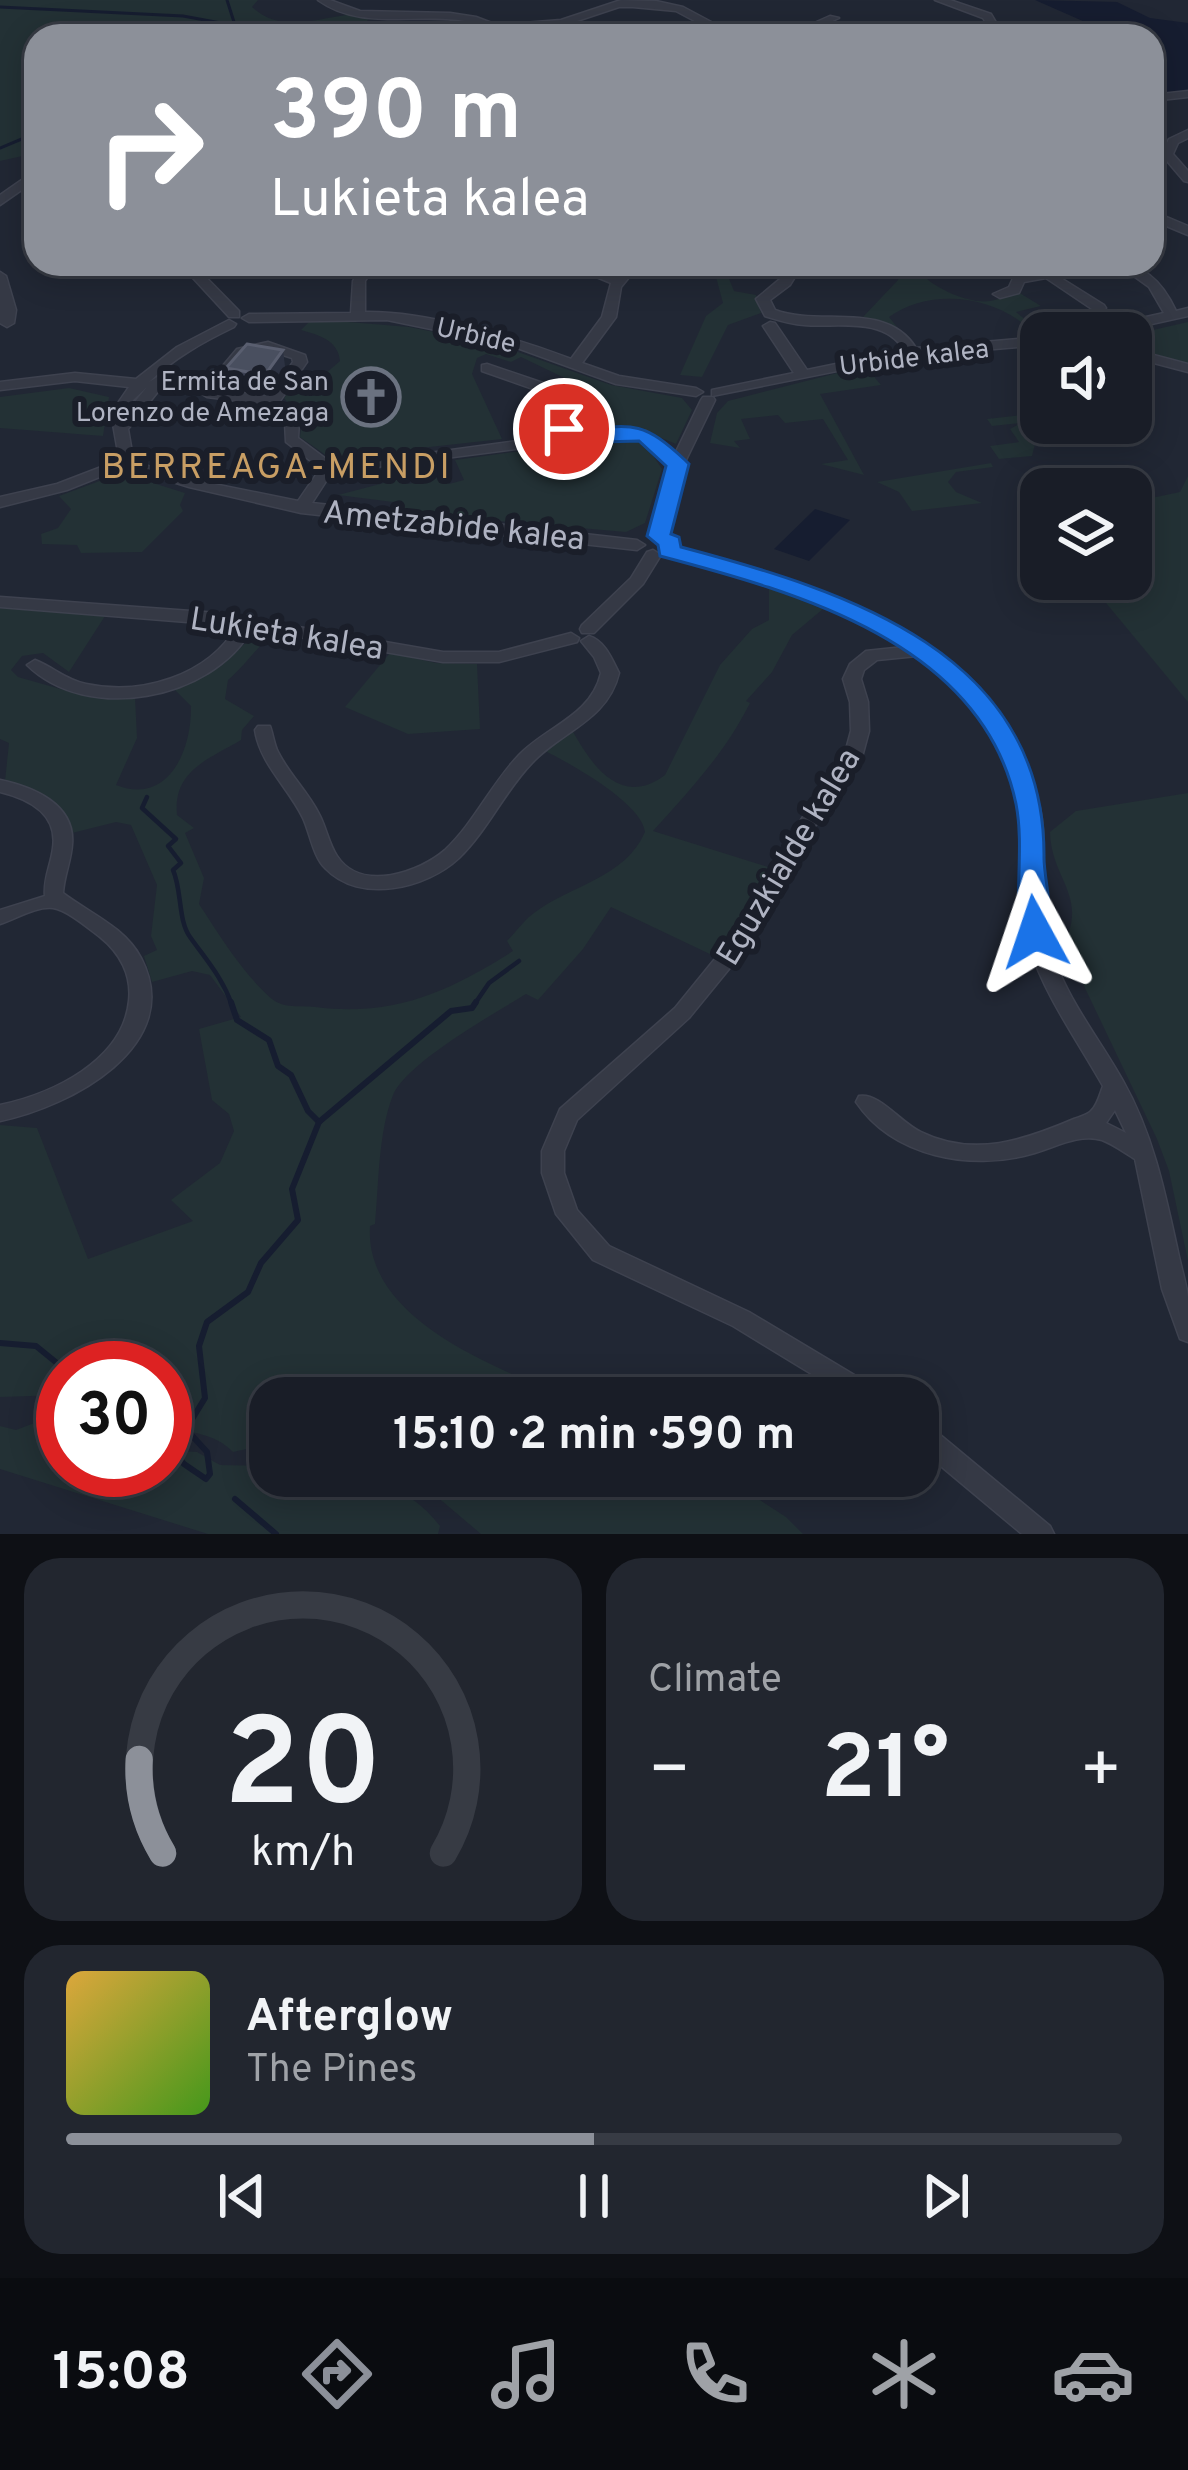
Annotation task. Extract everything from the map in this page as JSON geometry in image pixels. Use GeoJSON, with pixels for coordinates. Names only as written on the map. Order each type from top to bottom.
{"type":"FeatureCollection","features":[{"type":"Feature","properties":{"kind":"street"},"geometry":{"type":"LineString","coordinates":[[323,0],[350,12],[422,5],[475,24]]}},
{"type":"Feature","properties":{"kind":"street"},"geometry":{"type":"LineString","coordinates":[[940,0],[987,16],[994,24]]}},
{"type":"Feature","properties":{"kind":"street"},"geometry":{"type":"LineString","coordinates":[[542,24],[577,20],[637,2],[704,20]]}},
{"type":"Feature","properties":{"kind":"street"},"geometry":{"type":"LineString","coordinates":[[819,24],[834,18]]}},
{"type":"Feature","properties":{"kind":"street"},"geometry":{"type":"LineString","coordinates":[[1188,133],[1172,141],[1167,154],[1188,178]]}},
{"type":"Feature","properties":{"kind":"street"},"geometry":{"type":"LineString","coordinates":[[0,276],[9,310],[7,323]]}},
{"type":"Feature","properties":{"kind":"street"},"geometry":{"type":"LineString","coordinates":[[0,502],[62,487],[125,462],[118,413],[158,369],[237,319],[197,276]]}},
{"type":"Feature","properties":{"kind":"street"},"geometry":{"type":"LineString","coordinates":[[358,315],[362,276]]}},
{"type":"Feature","properties":{"kind":"street"},"geometry":{"type":"LineString","coordinates":[[604,276],[618,281]]}},
{"type":"Feature","properties":{"kind":"street"},"geometry":{"type":"LineString","coordinates":[[567,355],[589,341],[609,317],[623,276]]}},
{"type":"Feature","properties":{"kind":"street"},"geometry":{"type":"LineString","coordinates":[[788,276],[763,298],[770,313],[793,322],[850,320],[884,326],[899,333],[912,352]]}},
{"type":"Feature","properties":{"kind":"street"},"geometry":{"type":"LineString","coordinates":[[1000,294],[1014,290],[1019,279],[1036,276]]}},
{"type":"Feature","properties":{"kind":"street"},"geometry":{"type":"LineString","coordinates":[[1051,276],[1099,308],[1096,312]]}},
{"type":"Feature","properties":{"kind":"street"},"geometry":{"type":"LineString","coordinates":[[1143,276],[1166,298],[1188,310]]}},
{"type":"Feature","properties":{"kind":"street"},"geometry":{"type":"LineString","coordinates":[[1166,298],[1172,316]]}},
{"type":"Feature","properties":{"kind":"street"},"geometry":{"type":"LineString","coordinates":[[1152,320],[1188,310]]}},
{"type":"Feature","properties":{"kind":"street","name":"Urbide"},"geometry":{"type":"LineString","coordinates":[[237,319],[358,315],[478,333],[567,355],[616,380],[707,395]]}},
{"type":"Feature","properties":{"kind":"street"},"geometry":{"type":"LineString","coordinates":[[770,326],[803,376]]}},
{"type":"Feature","properties":{"kind":"street","name":"Urbide kalea"},"geometry":{"type":"LineString","coordinates":[[707,395],[912,352],[1020,343]]}},
{"type":"Feature","properties":{"kind":"street"},"geometry":{"type":"LineString","coordinates":[[273,401],[300,362],[298,355],[283,347],[242,352],[207,393],[273,401],[292,421],[290,439],[330,470]]}},
{"type":"Feature","properties":{"kind":"street"},"geometry":{"type":"LineString","coordinates":[[121,429],[137,391],[188,349]]}},
{"type":"Feature","properties":{"kind":"street"},"geometry":{"type":"LineString","coordinates":[[1152,359],[1188,368]]}},
{"type":"Feature","properties":{"kind":"street"},"geometry":{"type":"LineString","coordinates":[[487,368],[541,387],[570,438]]}},
{"type":"Feature","properties":{"kind":"street"},"geometry":{"type":"LineString","coordinates":[[0,388],[52,379],[114,378],[158,369]]}},
{"type":"Feature","properties":{"kind":"street"},"geometry":{"type":"LineString","coordinates":[[114,378],[137,391]]}},
{"type":"Feature","properties":{"kind":"street"},"geometry":{"type":"LineString","coordinates":[[0,388],[95,384],[116,392],[137,391]]}},
{"type":"Feature","properties":{"kind":"street","name":"Lukieta kalea"},"geometry":{"type":"LineString","coordinates":[[0,602],[247,623],[443,658],[525,653],[583,636],[637,581],[654,547],[677,464],[707,395]]}},
{"type":"Feature","properties":{"kind":"street"},"geometry":{"type":"LineString","coordinates":[[301,508],[330,470],[616,432],[646,435],[677,464]]}},
{"type":"Feature","properties":{"kind":"street","name":"Ametzabide kalea"},"geometry":{"type":"LineString","coordinates":[[125,462],[198,486],[301,508],[385,520],[534,530],[654,547],[765,577],[877,622],[969,688],[1018,764],[1031,809],[1030,892],[1037,941],[1046,966],[1114,1084],[1144,1154],[1177,1305],[1188,1332]]}},
{"type":"Feature","properties":{"kind":"street","name":"Eguzkialde kalea"},"geometry":{"type":"LineString","coordinates":[[837,1377],[741,1319],[601,1253],[567,1214],[553,1174],[553,1150],[568,1115],[682,1013],[744,937],[805,827],[853,757],[860,702],[852,679],[856,668],[879,651],[877,622]]}},
{"type":"Feature","properties":{"kind":"street"},"geometry":{"type":"LineString","coordinates":[[35,665],[78,688],[117,692],[159,687],[196,675],[224,657],[247,623]]}},
{"type":"Feature","properties":{"kind":"street"},"geometry":{"type":"LineString","coordinates":[[264,730],[267,749],[310,812],[330,862],[368,880],[420,877],[452,856],[528,756],[599,702],[610,674],[602,655],[583,636]]}},
{"type":"Feature","properties":{"kind":"street"},"geometry":{"type":"LineString","coordinates":[[879,651],[903,638]]}},
{"type":"Feature","properties":{"kind":"street"},"geometry":{"type":"LineString","coordinates":[[879,651],[923,651]]}},
{"type":"Feature","properties":{"kind":"street"},"geometry":{"type":"LineString","coordinates":[[0,786],[31,795],[61,824],[63,849],[54,895],[126,951],[140,980],[139,1013],[121,1046],[84,1081],[21,1110],[0,1113]]}},
{"type":"Feature","properties":{"kind":"street"},"geometry":{"type":"LineString","coordinates":[[9,913],[54,877]]}},
{"type":"Feature","properties":{"kind":"street"},"geometry":{"type":"LineString","coordinates":[[9,913],[60,901]]}},
{"type":"Feature","properties":{"kind":"street"},"geometry":{"type":"LineString","coordinates":[[1101,1125],[1114,1084]]}},
{"type":"Feature","properties":{"kind":"street"},"geometry":{"type":"LineString","coordinates":[[867,1102],[903,1136],[935,1148],[1002,1153],[1033,1149],[1068,1134],[1129,1120]]}},
{"type":"Feature","properties":{"kind":"street"},"geometry":{"type":"LineString","coordinates":[[1101,1125],[1144,1154]]}},
{"type":"Feature","properties":{"kind":"street"},"geometry":{"type":"LineString","coordinates":[[939,1449],[1041,1534]]}},
{"type":"Feature","properties":{"kind":"shaded area"},"geometry":{"type":"Polygon","coordinates":[[[0,0],[258,0],[252,7],[265,16],[294,22],[371,14],[366,24],[24,24],[24,156],[0,161],[0,0]]]}},
{"type":"Feature","properties":{"kind":"shaded area"},"geometry":{"type":"Polygon","coordinates":[[[706,276],[728,276],[734,291],[756,295],[761,313],[728,325],[702,377],[680,375],[706,316],[723,303],[716,277],[706,276]]]}},
{"type":"Feature","properties":{"kind":"shaded area"},"geometry":{"type":"Polygon","coordinates":[[[899,276],[925,276],[970,300],[990,301],[1018,292],[1041,306],[1016,312],[1020,322],[1001,310],[963,299],[924,301],[905,308],[889,317],[897,327],[863,317],[899,276]]]}},
{"type":"Feature","properties":{"kind":"shaded area"},"geometry":{"type":"Polygon","coordinates":[[[312,319],[409,327],[495,344],[611,385],[682,398],[692,410],[676,444],[635,427],[574,432],[564,411],[589,408],[575,383],[521,357],[511,362],[486,354],[477,358],[472,374],[502,439],[330,458],[300,437],[302,420],[284,398],[306,371],[325,374],[340,361],[332,343],[301,330],[312,319]]]}},
{"type":"Feature","properties":{"kind":"shaded area"},"geometry":{"type":"Polygon","coordinates":[[[1188,322],[1188,365],[1152,353],[1152,330],[1188,322]]]}},
{"type":"Feature","properties":{"kind":"shaded area"},"geometry":{"type":"Polygon","coordinates":[[[865,366],[881,385],[820,394],[864,475],[821,464],[848,460],[823,419],[785,423],[778,415],[741,419],[750,439],[734,441],[740,448],[710,443],[717,413],[728,401],[865,366]]]}},
{"type":"Feature","properties":{"kind":"shaded area"},"geometry":{"type":"Polygon","coordinates":[[[69,388],[109,397],[103,436],[0,428],[0,397],[69,388]]]}},
{"type":"Feature","properties":{"kind":"shaded area"},"geometry":{"type":"Polygon","coordinates":[[[1020,415],[1020,423],[992,426],[987,419],[1020,415]]]}},
{"type":"Feature","properties":{"kind":"shaded area"},"geometry":{"type":"Polygon","coordinates":[[[1020,424],[1020,444],[1035,444],[1032,456],[999,459],[990,446],[1019,442],[1010,429],[1020,424]]]}},
{"type":"Feature","properties":{"kind":"shaded area"},"geometry":{"type":"Polygon","coordinates":[[[617,438],[644,442],[662,469],[645,523],[626,532],[396,512],[393,502],[338,495],[403,478],[408,484],[443,477],[449,484],[464,480],[455,460],[617,438]]]}},
{"type":"Feature","properties":{"kind":"shaded area"},"geometry":{"type":"Polygon","coordinates":[[[991,463],[993,467],[956,472],[948,482],[956,492],[982,503],[912,511],[899,492],[877,482],[991,463]]]}},
{"type":"Feature","properties":{"kind":"shaded area"},"geometry":{"type":"Polygon","coordinates":[[[1188,476],[1188,702],[1104,600],[1152,600],[1152,498],[1180,492],[1188,476]]]}},
{"type":"Feature","properties":{"kind":"shaded area"},"geometry":{"type":"Polygon","coordinates":[[[137,478],[185,493],[180,505],[183,511],[142,552],[81,553],[77,545],[42,544],[41,534],[58,528],[71,509],[59,496],[105,479],[137,478]]]}},
{"type":"Feature","properties":{"kind":"shaded area"},"geometry":{"type":"Polygon","coordinates":[[[769,588],[823,609],[792,635],[772,672],[746,701],[750,703],[718,755],[653,831],[768,867],[714,956],[611,907],[583,949],[538,1000],[526,994],[433,1054],[401,1082],[388,1110],[375,1224],[370,1226],[374,1259],[388,1288],[440,1336],[519,1377],[249,1377],[249,1449],[233,1452],[192,1432],[192,1341],[36,1341],[36,1396],[0,1397],[0,1125],[37,1128],[88,1259],[193,1221],[171,1200],[220,1163],[234,1131],[229,1114],[212,1100],[199,1029],[241,1017],[210,975],[192,971],[152,982],[144,956],[157,950],[151,936],[157,885],[131,825],[116,822],[72,833],[48,798],[5,781],[9,743],[0,739],[0,608],[105,616],[69,672],[43,653],[22,656],[11,670],[18,677],[78,694],[135,697],[137,738],[116,785],[134,789],[163,781],[182,755],[191,706],[174,689],[221,666],[254,635],[278,631],[228,680],[225,699],[254,716],[242,730],[241,740],[187,777],[177,800],[177,815],[194,828],[185,833],[204,878],[199,904],[251,978],[282,1004],[344,1009],[419,998],[466,978],[513,951],[507,941],[534,913],[624,860],[645,832],[641,821],[602,785],[543,750],[572,730],[599,769],[622,785],[649,784],[665,775],[720,665],[752,629],[769,620],[769,588]]]}},
{"type":"Feature","properties":{"kind":"shaded area"},"geometry":{"type":"Polygon","coordinates":[[[390,653],[436,663],[477,664],[480,729],[408,734],[345,707],[390,653]]]}},
{"type":"Feature","properties":{"kind":"shaded area"},"geometry":{"type":"Polygon","coordinates":[[[1188,793],[1188,1261],[1169,1171],[1157,1139],[1064,944],[1072,912],[1050,832],[1076,811],[1188,793]]]}},
{"type":"Feature","properties":{"kind":"shaded area"},"geometry":{"type":"Polygon","coordinates":[[[36,1422],[36,1480],[0,1469],[0,1426],[16,1430],[36,1422]]]}},
{"type":"Feature","properties":{"kind":"shaded area"},"geometry":{"type":"Polygon","coordinates":[[[192,1452],[197,1452],[220,1465],[249,1466],[249,1497],[408,1497],[440,1526],[438,1534],[208,1534],[90,1497],[192,1497],[192,1452]]]}},
{"type":"Feature","properties":{"kind":"shaded area"},"geometry":{"type":"Polygon","coordinates":[[[437,1497],[755,1497],[803,1534],[481,1534],[437,1497]]]}},
{"type":"Feature","properties":{"kind":"water"},"geometry":{"type":"Polygon","coordinates":[[[1035,0],[1117,2],[1150,18],[1188,23],[1188,90],[1164,93],[1164,24],[1085,22],[1035,0]]]}},
{"type":"Feature","properties":{"kind":"water"},"geometry":{"type":"Polygon","coordinates":[[[815,509],[850,520],[809,561],[774,549],[815,509]]]}},
{"type":"Feature","properties":{"kind":"building"},"geometry":{"type":"Polygon","coordinates":[[[247,344],[283,350],[265,375],[226,368],[247,344]]]}},
{"type":"Feature","properties":{"kind":"waterway"},"geometry":{"type":"LineString","coordinates":[[227,0],[234,22]]}},
{"type":"Feature","properties":{"kind":"waterway"},"geometry":{"type":"LineString","coordinates":[[0,7],[183,16],[226,24]]}},
{"type":"Feature","properties":{"kind":"waterway"},"geometry":{"type":"LineString","coordinates":[[0,148],[24,138]]}},
{"type":"Feature","properties":{"kind":"waterway"},"geometry":{"type":"LineString","coordinates":[[147,797],[142,808],[176,839],[168,846],[181,863],[173,870],[186,930],[232,1005]]}},
{"type":"Feature","properties":{"kind":"waterway"},"geometry":{"type":"LineString","coordinates":[[474,1005],[489,983],[519,961]]}},
{"type":"Feature","properties":{"kind":"waterway"},"geometry":{"type":"LineString","coordinates":[[232,1005],[237,1020],[269,1040],[278,1066],[291,1075],[308,1111],[319,1122]]}},
{"type":"Feature","properties":{"kind":"waterway"},"geometry":{"type":"LineString","coordinates":[[319,1122],[451,1011],[474,1005]]}},
{"type":"Feature","properties":{"kind":"waterway"},"geometry":{"type":"LineString","coordinates":[[192,1419],[205,1398],[199,1346],[207,1322],[248,1292],[261,1263],[298,1220],[292,1189],[319,1122]]}},
{"type":"Feature","properties":{"kind":"waterway"},"geometry":{"type":"LineString","coordinates":[[0,1343],[36,1346]]}},
{"type":"Feature","properties":{"kind":"waterway"},"geometry":{"type":"LineString","coordinates":[[192,1436],[207,1452],[210,1474],[206,1479],[192,1469]]}},
{"type":"Feature","properties":{"kind":"waterway"},"geometry":{"type":"LineString","coordinates":[[235,1499],[276,1534]]}},
{"type":"Feature","properties":{"kind":"place","name":"Ermita de San Lorenzo de Amezaga"},"geometry":{"type":"Point","coordinates":[371,397]}},
{"type":"Feature","properties":{"kind":"district","name":"BERREAGA-MENDI"},"geometry":{"type":"Point","coordinates":[277,465]}},
{"type":"Feature","properties":{"kind":"route"},"geometry":{"type":"LineString","coordinates":[[564,429],[570,438],[616,432],[646,435],[677,464],[658,536],[670,542],[668,551],[765,577],[843,606],[923,651],[969,688],[1018,764],[1031,809],[1030,892],[1035,932]]}}]}
